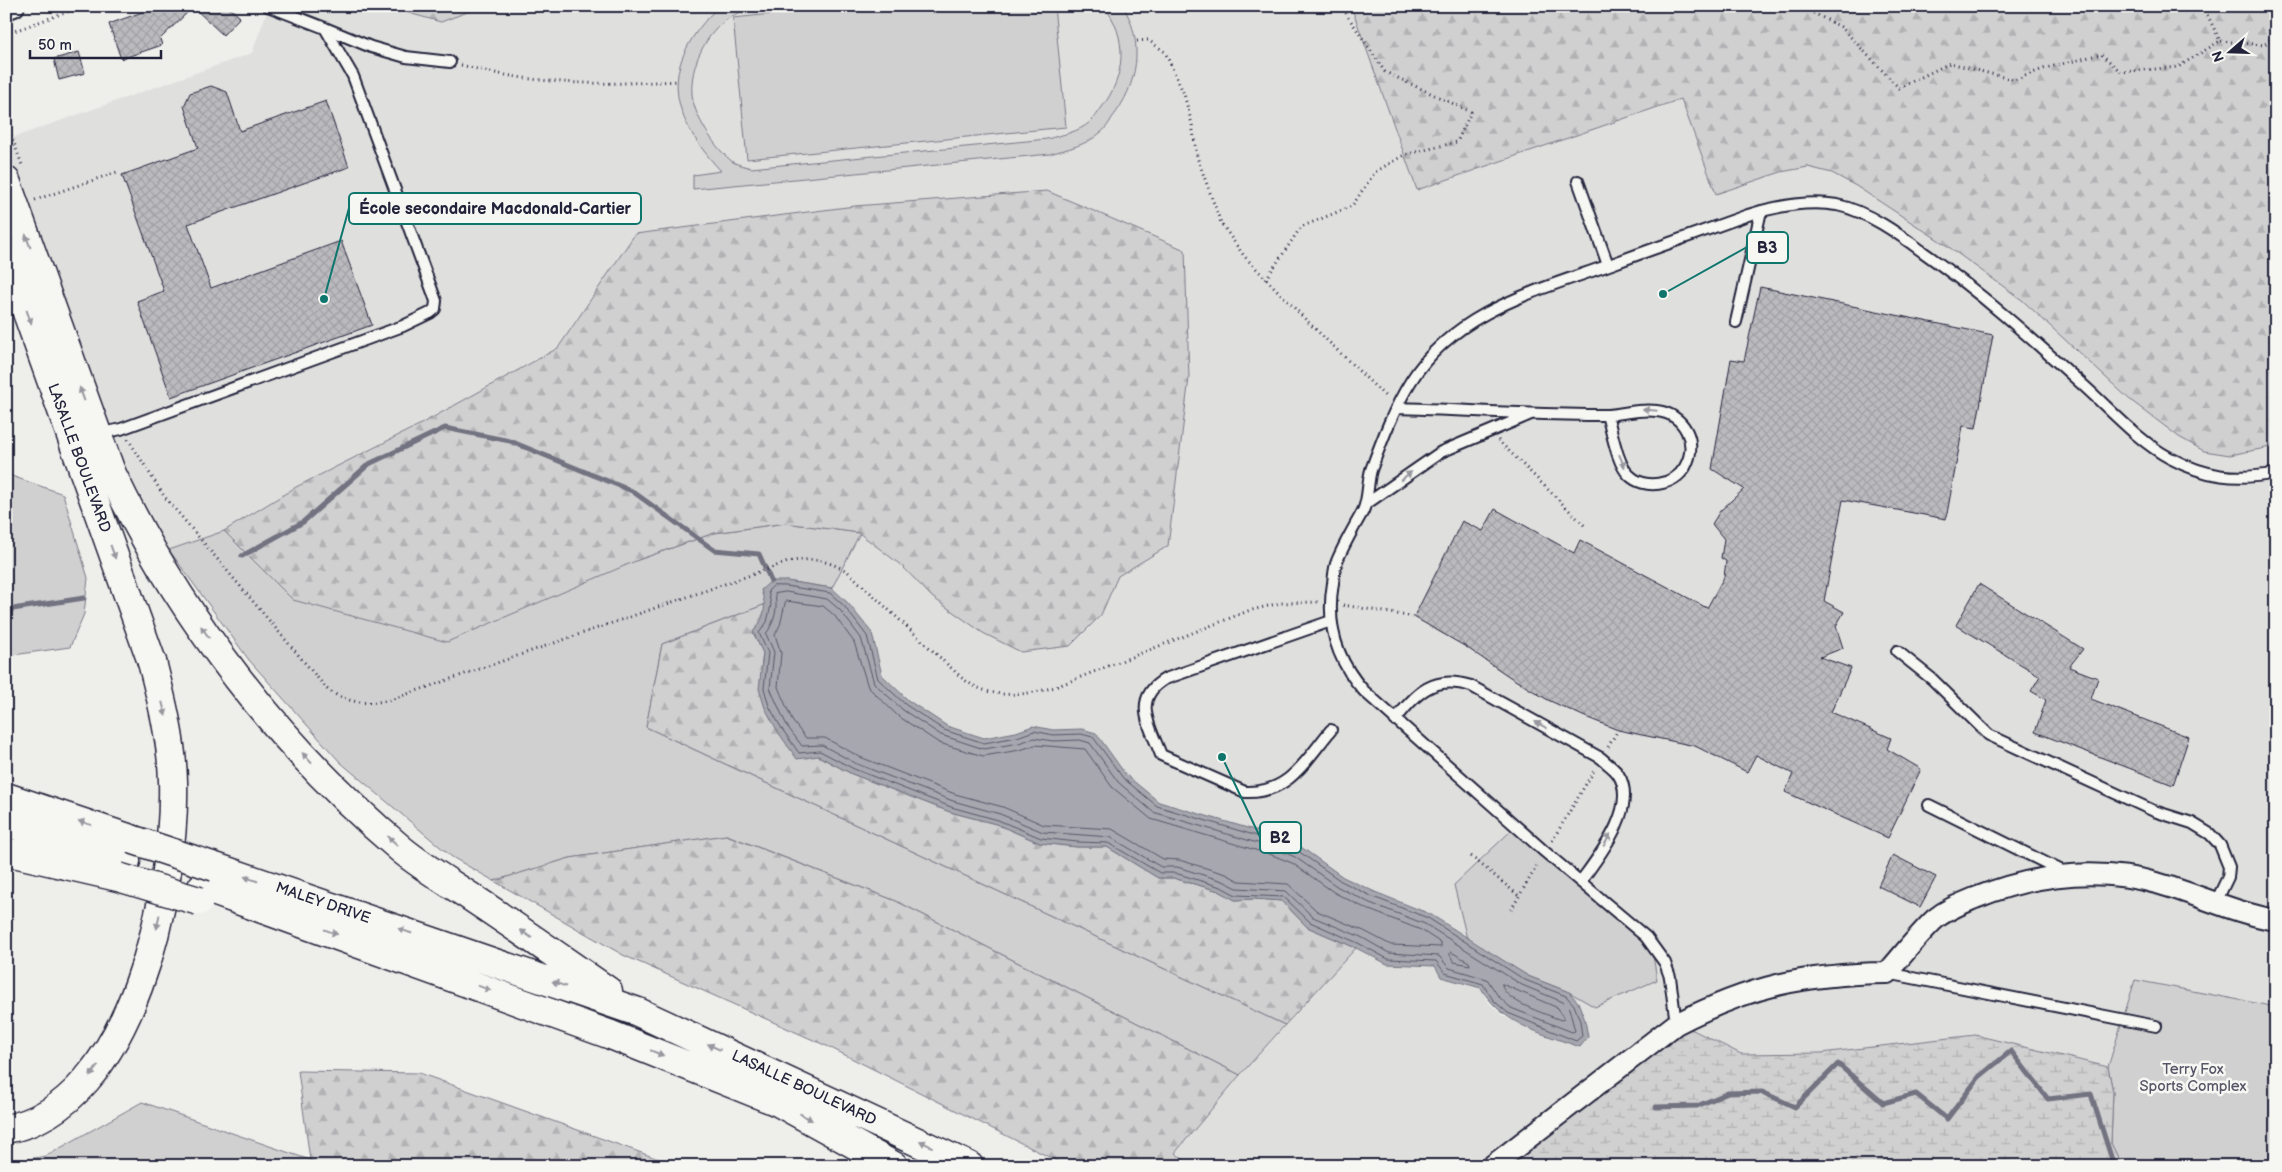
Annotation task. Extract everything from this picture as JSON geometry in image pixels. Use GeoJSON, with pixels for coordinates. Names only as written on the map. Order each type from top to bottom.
{"type":"FeatureCollection","features":[{"type":"Feature","properties":{"kind":"main road","name":"LASALLE BOULEVARD"},"geometry":{"type":"LineString","coordinates":[[6,181],[111,472],[136,525],[195,617],[238,679],[340,794],[404,851],[638,1012],[969,1166]]}},
{"type":"Feature","properties":{"kind":"main road","name":"LASALLE BOULEVARD"},"geometry":{"type":"LineString","coordinates":[[6,254],[152,662],[166,720],[173,780],[173,823],[170,862],[156,932],[137,990],[117,1035],[94,1073],[70,1099],[41,1118],[6,1129]]}},
{"type":"Feature","properties":{"kind":"main road","name":"MALEY DRIVE"},"geometry":{"type":"LineString","coordinates":[[6,797],[125,859]]}},
{"type":"Feature","properties":{"kind":"main road","name":"MALEY DRIVE"},"geometry":{"type":"LineString","coordinates":[[6,822],[205,885],[638,1012]]}},
{"type":"Feature","properties":{"kind":"main road"},"geometry":{"type":"LineString","coordinates":[[6,853],[66,864],[125,859],[205,885]]}},
{"type":"Feature","properties":{"kind":"main road","name":"MALEY DRIVE"},"geometry":{"type":"LineString","coordinates":[[205,885],[611,1035]]}},
{"type":"Feature","properties":{"kind":"main road","name":"LASALLE BOULEVARD"},"geometry":{"type":"LineString","coordinates":[[611,1035],[778,1102],[894,1166]]}},
{"type":"Feature","properties":{"kind":"street"},"geometry":{"type":"LineString","coordinates":[[6,9],[14,6]]}},
{"type":"Feature","properties":{"kind":"street"},"geometry":{"type":"LineString","coordinates":[[1492,1166],[1676,1024],[1710,1006],[1759,988],[1791,980],[1852,974],[1887,973],[1935,920],[1950,909],[2015,883],[2069,874],[2132,878],[2159,884],[2215,904],[2276,920]]}},
{"type":"Feature","properties":{"kind":"lane"},"geometry":{"type":"LineString","coordinates":[[268,6],[371,47],[406,56],[450,62]]}},
{"type":"Feature","properties":{"kind":"lane"},"geometry":{"type":"LineString","coordinates":[[97,434],[130,426],[403,326],[435,309],[432,290],[353,76],[325,28]]}},
{"type":"Feature","properties":{"kind":"lane"},"geometry":{"type":"LineString","coordinates":[[1578,181],[1608,265]]}},
{"type":"Feature","properties":{"kind":"lane"},"geometry":{"type":"LineString","coordinates":[[1676,1024],[1670,977],[1657,950],[1646,937],[1545,852],[1395,720],[1353,679],[1337,650],[1331,621],[1330,603],[1336,563],[1366,504],[1371,472],[1396,408],[1411,380],[1427,360],[1471,322],[1517,298],[1761,211],[1811,203],[1839,206],[1866,216],[1908,240],[1955,274],[2008,318],[2142,438],[2168,457],[2195,469],[2232,478],[2250,478],[2276,473]]}},
{"type":"Feature","properties":{"kind":"lane"},"geometry":{"type":"LineString","coordinates":[[1736,322],[1761,211]]}},
{"type":"Feature","properties":{"kind":"lane"},"geometry":{"type":"LineString","coordinates":[[1396,408],[1607,415],[1645,409],[1665,412],[1677,416],[1687,432],[1690,449],[1685,467],[1672,479],[1657,485],[1642,483],[1628,475],[1620,461],[1607,415]]}},
{"type":"Feature","properties":{"kind":"lane"},"geometry":{"type":"LineString","coordinates":[[1366,504],[1442,452],[1488,431],[1535,413]]}},
{"type":"Feature","properties":{"kind":"lane"},"geometry":{"type":"LineString","coordinates":[[1331,621],[1165,679],[1154,685],[1145,699],[1145,712],[1161,756],[1245,792],[1274,789],[1286,782],[1331,730]]}},
{"type":"Feature","properties":{"kind":"lane"},"geometry":{"type":"LineString","coordinates":[[1897,651],[1932,679],[1989,735],[2154,811],[2192,823],[2210,834],[2220,845],[2229,867],[2228,877],[2215,904]]}},
{"type":"Feature","properties":{"kind":"lane"},"geometry":{"type":"LineString","coordinates":[[1395,720],[1424,690],[1443,682],[1457,682],[1471,686],[1601,758],[1618,774],[1625,802],[1622,815],[1581,881]]}},
{"type":"Feature","properties":{"kind":"lane"},"geometry":{"type":"LineString","coordinates":[[1929,805],[2069,874]]}},
{"type":"Feature","properties":{"kind":"lane"},"geometry":{"type":"LineString","coordinates":[[1887,973],[2156,1026]]}},
{"type":"Feature","properties":{"kind":"path"},"geometry":{"type":"LineString","coordinates":[[6,34],[83,6]]}},
{"type":"Feature","properties":{"kind":"path"},"geometry":{"type":"LineString","coordinates":[[1266,278],[1301,227],[1352,206],[1375,172],[1404,155],[1457,142],[1471,112],[1385,72],[1341,6]]}},
{"type":"Feature","properties":{"kind":"path"},"geometry":{"type":"LineString","coordinates":[[1800,6],[1840,27],[1899,88],[1950,63],[2014,80],[2046,68],[2101,54],[2121,72],[2178,67],[2220,41],[2264,45],[2276,34]]}},
{"type":"Feature","properties":{"kind":"path"},"geometry":{"type":"LineString","coordinates":[[2203,6],[2220,41]]}},
{"type":"Feature","properties":{"kind":"path"},"geometry":{"type":"LineString","coordinates":[[1137,41],[1148,40],[1165,52],[1174,67],[1192,124],[1197,157],[1220,223],[1244,256],[1396,408]]}},
{"type":"Feature","properties":{"kind":"path"},"geometry":{"type":"LineString","coordinates":[[450,62],[504,76],[546,82],[596,85],[678,81]]}},
{"type":"Feature","properties":{"kind":"path"},"geometry":{"type":"LineString","coordinates":[[35,200],[120,171]]}},
{"type":"Feature","properties":{"kind":"path"},"geometry":{"type":"LineString","coordinates":[[1488,431],[1585,526]]}},
{"type":"Feature","properties":{"kind":"path"},"geometry":{"type":"LineString","coordinates":[[164,496],[327,689],[339,697],[356,702],[373,703],[390,700],[742,577],[806,558],[831,562],[847,571],[973,687],[986,692],[1004,695],[1039,692],[1058,686],[1248,611],[1280,603],[1303,601],[1330,603],[1414,617]]}},
{"type":"Feature","properties":{"kind":"path"},"geometry":{"type":"LineString","coordinates":[[1511,910],[1618,730]]}},
{"type":"Feature","properties":{"kind":"path"},"geometry":{"type":"LineString","coordinates":[[1471,856],[1519,896]]}},
{"type":"Feature","properties":{"kind":"shaded area"},"geometry":{"type":"Polygon","coordinates":[[[269,6],[383,6],[441,22],[483,6],[1351,6],[1417,190],[1681,99],[1714,190],[2276,6],[2276,1007],[2135,980],[2108,1067],[1975,1035],[1821,1053],[1741,1054],[1677,1022],[1498,1166],[1192,1166],[1175,1153],[1240,1075],[1356,948],[1387,964],[1435,966],[1463,984],[1481,988],[1489,1003],[1505,1017],[1563,1041],[1547,984],[1528,976],[1430,914],[1343,877],[1301,847],[1278,837],[1159,802],[1126,775],[1096,733],[1082,729],[1053,730],[1033,726],[1016,732],[984,738],[947,726],[909,701],[882,675],[872,633],[848,603],[832,588],[860,533],[902,566],[932,597],[1101,615],[1118,576],[1168,546],[1189,378],[1185,250],[635,234],[558,348],[419,425],[296,487],[224,531],[169,550],[111,448],[6,155],[6,140],[252,53],[269,6]]]}},
{"type":"Feature","properties":{"kind":"green space"},"geometry":{"type":"Polygon","coordinates":[[[383,6],[483,6],[441,22],[383,6]]]}},
{"type":"Feature","properties":{"kind":"green space"},"geometry":{"type":"Polygon","coordinates":[[[719,6],[784,6],[749,10],[729,18],[720,25],[706,42],[696,62],[692,94],[696,112],[701,122],[713,141],[726,156],[739,165],[751,168],[1047,139],[1081,128],[1094,119],[1110,95],[1120,70],[1121,56],[1117,30],[1104,6],[1123,6],[1134,34],[1136,64],[1128,92],[1102,132],[1089,141],[1050,154],[693,189],[693,175],[721,171],[703,150],[689,129],[681,109],[677,89],[679,69],[686,49],[700,28],[719,6]]]}},
{"type":"Feature","properties":{"kind":"green space"},"geometry":{"type":"Polygon","coordinates":[[[851,6],[1054,6],[1066,127],[747,159],[733,18],[851,6]]]}},
{"type":"Feature","properties":{"kind":"green space"},"geometry":{"type":"Polygon","coordinates":[[[1351,6],[2276,6],[2276,446],[2230,455],[2204,451],[2179,437],[2129,399],[2022,300],[1946,245],[1856,186],[1832,173],[1808,167],[1781,172],[1716,194],[1681,99],[1417,190],[1351,6]]]}},
{"type":"Feature","properties":{"kind":"green space"},"geometry":{"type":"Polygon","coordinates":[[[1047,191],[1185,250],[1189,378],[1168,546],[1118,576],[1101,615],[1070,646],[1021,652],[983,633],[932,597],[902,566],[859,533],[786,523],[714,533],[638,560],[447,642],[293,600],[224,531],[296,487],[419,425],[558,348],[635,234],[855,206],[1047,191]]]}},
{"type":"Feature","properties":{"kind":"green space"},"geometry":{"type":"Polygon","coordinates":[[[6,474],[63,494],[88,578],[84,614],[70,647],[6,656],[6,474]]]}},
{"type":"Feature","properties":{"kind":"green space"},"geometry":{"type":"Polygon","coordinates":[[[786,523],[860,533],[832,588],[786,581],[761,590],[766,604],[662,644],[646,727],[1285,1025],[1240,1075],[896,901],[727,835],[570,858],[494,881],[452,857],[340,762],[249,660],[169,550],[224,531],[294,600],[638,560],[714,533],[786,523]]]}},
{"type":"Feature","properties":{"kind":"green space"},"geometry":{"type":"Polygon","coordinates":[[[766,604],[762,620],[753,632],[763,653],[761,668],[818,756],[852,774],[950,812],[996,824],[1040,843],[1077,847],[1107,847],[1158,878],[1173,878],[1219,891],[1235,900],[1282,901],[1307,927],[1356,948],[1285,1025],[646,727],[662,644],[766,604]]]}},
{"type":"Feature","properties":{"kind":"green space"},"geometry":{"type":"Polygon","coordinates":[[[1516,826],[1651,942],[1657,980],[1595,1007],[1569,992],[1528,976],[1467,939],[1454,885],[1516,826]]]}},
{"type":"Feature","properties":{"kind":"green space"},"geometry":{"type":"Polygon","coordinates":[[[726,835],[896,901],[1240,1075],[1175,1153],[1192,1166],[1067,1166],[829,1047],[623,955],[494,881],[570,858],[726,835]]]}},
{"type":"Feature","properties":{"kind":"green space","name":"Terry Fox Sports Complex"},"geometry":{"type":"Polygon","coordinates":[[[2135,980],[2276,1007],[2276,1166],[2122,1166],[2111,1144],[2113,1092],[2108,1067],[2135,980]]]}},
{"type":"Feature","properties":{"kind":"green space"},"geometry":{"type":"Polygon","coordinates":[[[1677,1022],[1741,1054],[1821,1053],[1975,1035],[2108,1067],[2113,1092],[2111,1143],[2122,1166],[1498,1166],[1677,1022]]]}},
{"type":"Feature","properties":{"kind":"green space"},"geometry":{"type":"Polygon","coordinates":[[[298,1071],[419,1073],[678,1166],[322,1166],[310,1160],[298,1071]]]}},
{"type":"Feature","properties":{"kind":"green space"},"geometry":{"type":"Polygon","coordinates":[[[142,1102],[310,1160],[322,1166],[6,1166],[6,1163],[46,1156],[142,1102]]]}},
{"type":"Feature","properties":{"kind":"water"},"geometry":{"type":"Polygon","coordinates":[[[771,581],[786,581],[832,588],[848,603],[872,633],[882,675],[909,701],[947,726],[984,738],[1016,732],[1033,726],[1053,730],[1082,729],[1096,733],[1126,775],[1159,802],[1278,837],[1301,847],[1343,877],[1430,914],[1528,976],[1569,992],[1578,1002],[1585,1020],[1588,1037],[1580,1047],[1537,1032],[1500,1011],[1481,988],[1441,977],[1435,966],[1387,964],[1356,948],[1307,927],[1282,901],[1235,900],[1219,891],[1173,878],[1158,878],[1107,847],[1077,847],[1040,843],[996,824],[950,812],[852,774],[818,756],[797,759],[778,732],[765,708],[759,689],[763,653],[753,632],[764,612],[761,590],[771,581]]]}},
{"type":"Feature","properties":{"kind":"building"},"geometry":{"type":"Polygon","coordinates":[[[159,6],[228,6],[240,17],[223,35],[193,7],[160,39],[162,45],[121,59],[109,24],[159,6]]]}},
{"type":"Feature","properties":{"kind":"building"},"geometry":{"type":"Polygon","coordinates":[[[79,52],[85,73],[59,80],[54,59],[79,52]]]}},
{"type":"Feature","properties":{"kind":"building"},"geometry":{"type":"Polygon","coordinates":[[[211,86],[227,92],[240,131],[326,101],[349,167],[188,224],[211,288],[341,241],[372,325],[171,397],[137,301],[164,291],[122,175],[198,148],[184,106],[190,93],[211,86]]]}},
{"type":"Feature","properties":{"kind":"building"},"geometry":{"type":"Polygon","coordinates":[[[1760,287],[1993,335],[1976,428],[1963,426],[1946,519],[1843,500],[1824,601],[1844,612],[1836,626],[1843,648],[1820,657],[1851,668],[1831,712],[1891,738],[1887,749],[1921,769],[1888,838],[1785,792],[1793,774],[1756,755],[1747,772],[1695,746],[1618,730],[1583,716],[1548,700],[1466,647],[1414,617],[1462,521],[1483,531],[1495,509],[1574,553],[1580,540],[1707,608],[1724,577],[1726,561],[1721,558],[1724,539],[1712,524],[1720,511],[1744,489],[1712,469],[1731,359],[1744,361],[1760,287]]]}},
{"type":"Feature","properties":{"kind":"building"},"geometry":{"type":"Polygon","coordinates":[[[1979,584],[2083,649],[2069,667],[2098,678],[2091,699],[2189,737],[2173,785],[2035,732],[2046,700],[2031,691],[2040,676],[1956,625],[1979,584]]]}},
{"type":"Feature","properties":{"kind":"building"},"geometry":{"type":"Polygon","coordinates":[[[1893,855],[1936,877],[1920,907],[1878,886],[1893,855]]]}},
{"type":"Feature","properties":{"kind":"waterway"},"geometry":{"type":"LineString","coordinates":[[242,556],[303,522],[369,464],[445,428],[510,441],[632,491],[714,550],[759,554],[771,581]]}},
{"type":"Feature","properties":{"kind":"waterway"},"geometry":{"type":"LineString","coordinates":[[6,610],[84,598]]}},
{"type":"Feature","properties":{"kind":"waterway"},"geometry":{"type":"LineString","coordinates":[[1656,1107],[1697,1106],[1728,1093],[1762,1092],[1795,1107],[1838,1064],[1883,1103],[1916,1094],[1947,1119],[1979,1077],[2011,1051],[2048,1099],[2091,1094],[2114,1166]]}},
{"type":"Feature","properties":{"kind":"place","name":"B3"},"geometry":{"type":"Point","coordinates":[1663,294]}},
{"type":"Feature","properties":{"kind":"place","name":"École secondaire Macdonald-Cartier"},"geometry":{"type":"Point","coordinates":[324,299]}},
{"type":"Feature","properties":{"kind":"place","name":"B2"},"geometry":{"type":"Point","coordinates":[1222,757]}}]}
